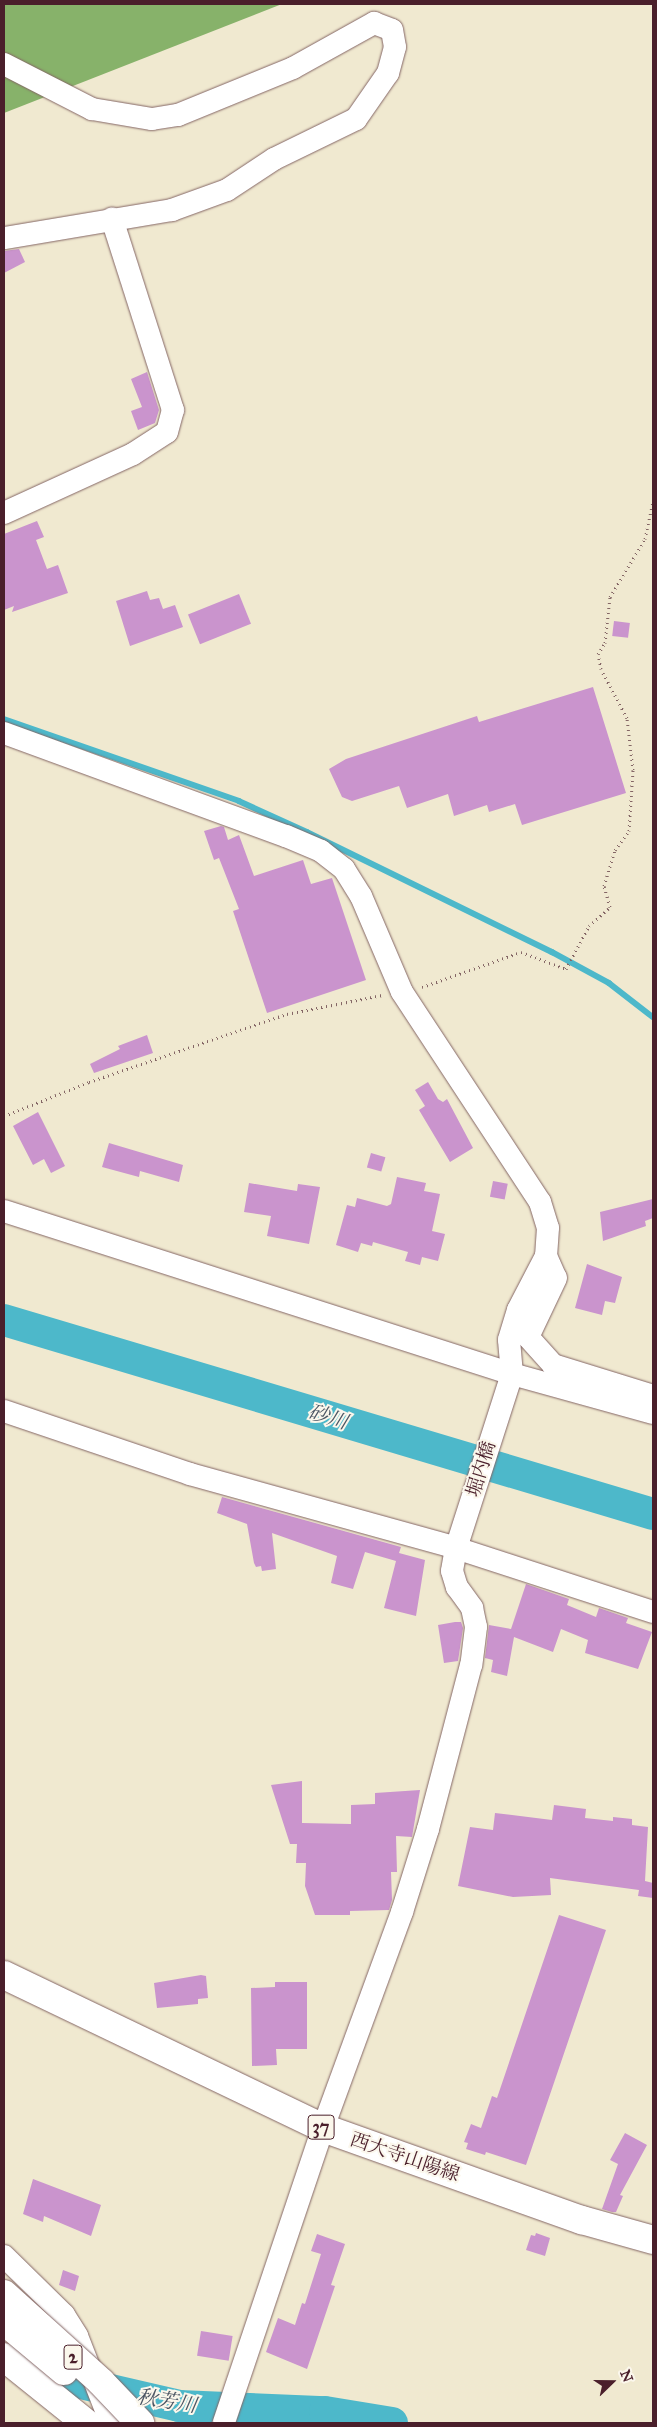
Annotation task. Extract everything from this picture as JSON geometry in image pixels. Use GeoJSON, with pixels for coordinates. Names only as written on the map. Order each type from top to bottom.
{"type":"FeatureCollection","features":[{"type":"Feature","properties":{"kind":"main road","name":"西大寺山陽線"},"geometry":{"type":"LineString","coordinates":[[4,1975],[324,2128],[582,2220],[653,2240]]}},
{"type":"Feature","properties":{"kind":"main road","name":"2"},"geometry":{"type":"LineString","coordinates":[[4,2294],[101,2382],[140,2423]]}},
{"type":"Feature","properties":{"kind":"main road","name":"2"},"geometry":{"type":"LineString","coordinates":[[4,2321],[110,2420]]}},
{"type":"Feature","properties":{"kind":"main road","name":"2"},"geometry":{"type":"LineString","coordinates":[[4,2357],[110,2420]]}},
{"type":"Feature","properties":{"kind":"main road"},"geometry":{"type":"LineString","coordinates":[[4,2377],[71,2423]]}},
{"type":"Feature","properties":{"kind":"street"},"geometry":{"type":"LineString","coordinates":[[4,64],[92,109],[152,120],[178,115],[293,68],[374,23],[392,30],[396,47],[388,73],[356,119],[274,159],[227,190],[172,210],[4,238]]}},
{"type":"Feature","properties":{"kind":"street"},"geometry":{"type":"LineString","coordinates":[[4,513],[133,454],[167,432],[173,410],[112,219]]}},
{"type":"Feature","properties":{"kind":"street"},"geometry":{"type":"LineString","coordinates":[[4,733],[155,787],[321,852],[344,869],[361,896],[402,992],[540,1202],[548,1228],[546,1256],[518,1310],[509,1340],[509,1381]]}},
{"type":"Feature","properties":{"kind":"street"},"geometry":{"type":"LineString","coordinates":[[4,1211],[509,1381],[653,1413]]}},
{"type":"Feature","properties":{"kind":"street"},"geometry":{"type":"LineString","coordinates":[[546,1256],[556,1278],[528,1337],[553,1366],[653,1396]]}},
{"type":"Feature","properties":{"kind":"street","name":"堀内橋"},"geometry":{"type":"LineString","coordinates":[[224,2423],[324,2128],[402,1912],[471,1665],[476,1627],[472,1608],[458,1587],[452,1570],[456,1548],[509,1381]]}},
{"type":"Feature","properties":{"kind":"street"},"geometry":{"type":"LineString","coordinates":[[4,1412],[190,1474],[456,1548],[653,1612]]}},
{"type":"Feature","properties":{"kind":"street"},"geometry":{"type":"LineString","coordinates":[[4,2256],[64,2315],[77,2336],[110,2420]]}},
{"type":"Feature","properties":{"kind":"path"},"geometry":{"type":"LineString","coordinates":[[4,1116],[89,1082],[287,1014],[359,997],[402,992],[521,952],[566,969],[589,926],[610,908],[604,886],[608,868],[615,850],[629,832],[632,820],[634,778],[627,718],[601,669],[598,654],[605,643],[610,597],[645,539],[653,502]]}},
{"type":"Feature","properties":{"kind":"green space"},"geometry":{"type":"Polygon","coordinates":[[[4,4],[282,4],[4,113],[4,4]]]}},
{"type":"Feature","properties":{"kind":"building"},"geometry":{"type":"Polygon","coordinates":[[[19,249],[25,262],[4,273],[4,251],[19,249]]]}},
{"type":"Feature","properties":{"kind":"building"},"geometry":{"type":"Polygon","coordinates":[[[147,372],[159,410],[155,423],[138,430],[131,411],[142,407],[131,379],[147,372]]]}},
{"type":"Feature","properties":{"kind":"building"},"geometry":{"type":"Polygon","coordinates":[[[37,521],[44,537],[36,540],[47,569],[58,565],[68,593],[12,612],[14,606],[4,610],[4,534],[37,521]]]}},
{"type":"Feature","properties":{"kind":"building"},"geometry":{"type":"Polygon","coordinates":[[[147,591],[150,600],[159,598],[163,609],[175,605],[183,627],[130,646],[116,601],[147,591]]]}},
{"type":"Feature","properties":{"kind":"building"},"geometry":{"type":"Polygon","coordinates":[[[239,594],[251,624],[200,644],[188,615],[239,594]]]}},
{"type":"Feature","properties":{"kind":"building"},"geometry":{"type":"Polygon","coordinates":[[[614,621],[630,623],[628,638],[612,636],[614,621]]]}},
{"type":"Feature","properties":{"kind":"building"},"geometry":{"type":"Polygon","coordinates":[[[593,687],[626,793],[522,825],[515,804],[489,812],[487,805],[454,816],[448,794],[407,808],[399,786],[352,801],[342,797],[329,769],[346,759],[477,716],[479,722],[593,687]]]}},
{"type":"Feature","properties":{"kind":"building"},"geometry":{"type":"Polygon","coordinates":[[[221,826],[224,827],[228,840],[239,835],[254,876],[303,860],[311,884],[332,878],[366,980],[267,1013],[233,911],[239,909],[219,858],[214,860],[204,831],[221,826]]]}},
{"type":"Feature","properties":{"kind":"building"},"geometry":{"type":"Polygon","coordinates":[[[147,1035],[153,1053],[94,1073],[90,1064],[120,1049],[118,1046],[147,1035]]]}},
{"type":"Feature","properties":{"kind":"building"},"geometry":{"type":"Polygon","coordinates":[[[428,1082],[438,1099],[443,1102],[447,1099],[473,1148],[450,1162],[419,1110],[425,1106],[415,1090],[428,1082]]]}},
{"type":"Feature","properties":{"kind":"building"},"geometry":{"type":"Polygon","coordinates":[[[38,1112],[65,1166],[51,1173],[44,1159],[33,1165],[13,1126],[38,1112]]]}},
{"type":"Feature","properties":{"kind":"building"},"geometry":{"type":"Polygon","coordinates":[[[109,1143],[183,1165],[179,1182],[140,1171],[139,1177],[102,1167],[109,1143]]]}},
{"type":"Feature","properties":{"kind":"building"},"geometry":{"type":"Polygon","coordinates":[[[371,1153],[385,1157],[381,1172],[367,1167],[371,1153]]]}},
{"type":"Feature","properties":{"kind":"building"},"geometry":{"type":"Polygon","coordinates":[[[397,1177],[426,1183],[424,1191],[440,1194],[432,1231],[445,1234],[438,1261],[422,1257],[420,1265],[405,1261],[408,1252],[373,1242],[372,1246],[361,1243],[358,1252],[336,1245],[347,1205],[355,1207],[357,1198],[387,1206],[391,1204],[397,1177]]]}},
{"type":"Feature","properties":{"kind":"building"},"geometry":{"type":"Polygon","coordinates":[[[493,1181],[508,1184],[505,1200],[490,1197],[493,1181]]]}},
{"type":"Feature","properties":{"kind":"building"},"geometry":{"type":"Polygon","coordinates":[[[249,1183],[297,1191],[298,1184],[320,1187],[309,1244],[267,1236],[271,1216],[244,1212],[249,1183]]]}},
{"type":"Feature","properties":{"kind":"building"},"geometry":{"type":"Polygon","coordinates":[[[653,1199],[653,1218],[645,1221],[646,1226],[603,1241],[600,1212],[653,1199]]]}},
{"type":"Feature","properties":{"kind":"building"},"geometry":{"type":"Polygon","coordinates":[[[587,1264],[622,1277],[615,1303],[605,1301],[602,1315],[575,1308],[587,1264]]]}},
{"type":"Feature","properties":{"kind":"building"},"geometry":{"type":"Polygon","coordinates":[[[222,1497],[401,1547],[399,1553],[425,1560],[416,1616],[384,1608],[396,1561],[365,1552],[353,1589],[331,1583],[337,1556],[272,1533],[276,1569],[262,1571],[261,1566],[256,1567],[254,1563],[247,1524],[217,1513],[222,1497]]]}},
{"type":"Feature","properties":{"kind":"building"},"geometry":{"type":"Polygon","coordinates":[[[526,1584],[569,1599],[567,1605],[596,1617],[599,1608],[628,1618],[626,1623],[652,1632],[638,1669],[585,1653],[588,1640],[561,1629],[553,1652],[514,1637],[507,1676],[491,1672],[493,1660],[485,1658],[489,1625],[511,1629],[526,1584]]]}},
{"type":"Feature","properties":{"kind":"building"},"geometry":{"type":"Polygon","coordinates":[[[461,1622],[463,1628],[458,1661],[444,1663],[438,1625],[461,1622]]]}},
{"type":"Feature","properties":{"kind":"building"},"geometry":{"type":"Polygon","coordinates":[[[302,1781],[302,1823],[351,1824],[351,1805],[375,1804],[375,1793],[420,1790],[412,1837],[396,1836],[397,1872],[391,1872],[392,1900],[389,1910],[350,1911],[350,1915],[315,1915],[305,1886],[306,1863],[296,1863],[297,1844],[290,1844],[271,1785],[302,1781]]]}},
{"type":"Feature","properties":{"kind":"building"},"geometry":{"type":"Polygon","coordinates":[[[554,1805],[586,1809],[585,1818],[613,1821],[613,1817],[632,1819],[632,1825],[648,1827],[645,1881],[653,1883],[653,1898],[638,1896],[639,1890],[550,1878],[551,1895],[513,1897],[458,1886],[470,1827],[493,1830],[495,1813],[552,1820],[554,1805]]]}},
{"type":"Feature","properties":{"kind":"building"},"geometry":{"type":"Polygon","coordinates":[[[559,1915],[606,1930],[526,2165],[486,2152],[485,2155],[466,2149],[468,2143],[464,2142],[471,2124],[481,2128],[492,2096],[497,2098],[559,1915]]]}},
{"type":"Feature","properties":{"kind":"building"},"geometry":{"type":"Polygon","coordinates":[[[201,1975],[206,1976],[208,1998],[198,1999],[198,2004],[157,2008],[154,1983],[201,1975]]]}},
{"type":"Feature","properties":{"kind":"building"},"geometry":{"type":"Polygon","coordinates":[[[275,1982],[307,1982],[307,2049],[276,2049],[277,2065],[252,2066],[251,1988],[275,1987],[275,1982]]]}},
{"type":"Feature","properties":{"kind":"building"},"geometry":{"type":"Polygon","coordinates":[[[625,2133],[647,2145],[620,2195],[623,2196],[616,2212],[612,2212],[602,2209],[618,2164],[610,2160],[625,2133]]]}},
{"type":"Feature","properties":{"kind":"building"},"geometry":{"type":"Polygon","coordinates":[[[33,2179],[101,2205],[91,2236],[44,2216],[43,2222],[23,2214],[33,2179]]]}},
{"type":"Feature","properties":{"kind":"building"},"geometry":{"type":"Polygon","coordinates":[[[536,2233],[550,2238],[545,2256],[526,2250],[531,2235],[535,2236],[536,2233]]]}},
{"type":"Feature","properties":{"kind":"building"},"geometry":{"type":"Polygon","coordinates":[[[317,2234],[345,2244],[331,2285],[335,2286],[307,2369],[266,2352],[278,2318],[295,2325],[302,2303],[305,2304],[321,2254],[311,2251],[317,2234]]]}},
{"type":"Feature","properties":{"kind":"building"},"geometry":{"type":"Polygon","coordinates":[[[63,2270],[79,2276],[75,2291],[59,2285],[63,2270]]]}},
{"type":"Feature","properties":{"kind":"building"},"geometry":{"type":"Polygon","coordinates":[[[201,2331],[233,2336],[229,2361],[197,2356],[201,2331]]]}},
{"type":"Feature","properties":{"kind":"waterway"},"geometry":{"type":"LineString","coordinates":[[4,719],[239,801],[307,832],[552,952],[609,983],[653,1017]]}},
{"type":"Feature","properties":{"kind":"waterway","name":"砂川"},"geometry":{"type":"LineString","coordinates":[[4,1320],[653,1514]]}},
{"type":"Feature","properties":{"kind":"waterway","name":"秋芳川"},"geometry":{"type":"LineString","coordinates":[[29,2371],[179,2406],[325,2412],[392,2423]]}}]}
